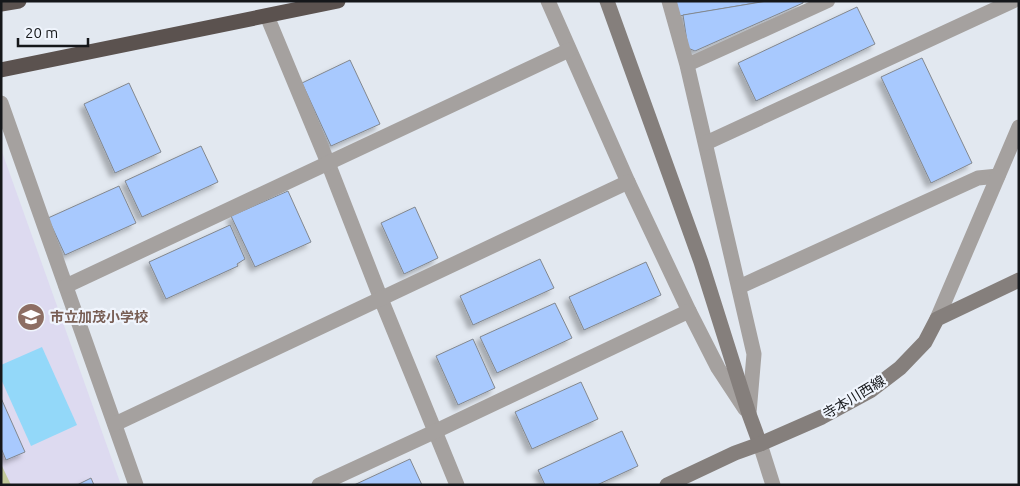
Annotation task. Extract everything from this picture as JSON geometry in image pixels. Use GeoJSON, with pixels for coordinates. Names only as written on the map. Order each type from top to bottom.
{"type":"FeatureCollection","features":[{"type":"Feature","properties":{"kind":"highway"},"geometry":{"type":"LineString","coordinates":[[1,4],[19,1]]}},
{"type":"Feature","properties":{"kind":"highway"},"geometry":{"type":"LineString","coordinates":[[1,70],[338,1]]}},
{"type":"Feature","properties":{"kind":"street"},"geometry":{"type":"LineString","coordinates":[[548,1],[628,182],[689,311],[718,368],[749,414]]}},
{"type":"Feature","properties":{"kind":"street"},"geometry":{"type":"LineString","coordinates":[[669,1],[706,143],[754,354],[749,414]]}},
{"type":"Feature","properties":{"kind":"street"},"geometry":{"type":"LineString","coordinates":[[706,143],[1014,1]]}},
{"type":"Feature","properties":{"kind":"street"},"geometry":{"type":"LineString","coordinates":[[609,8],[700,262],[773,485]]}},
{"type":"Feature","properties":{"kind":"street"},"geometry":{"type":"LineString","coordinates":[[267,16],[457,485]]}},
{"type":"Feature","properties":{"kind":"street"},"geometry":{"type":"LineString","coordinates":[[66,286],[569,50]]}},
{"type":"Feature","properties":{"kind":"street"},"geometry":{"type":"LineString","coordinates":[[1,103],[136,485]]}},
{"type":"Feature","properties":{"kind":"street"},"geometry":{"type":"LineString","coordinates":[[937,319],[1019,126]]}},
{"type":"Feature","properties":{"kind":"street"},"geometry":{"type":"LineString","coordinates":[[739,286],[978,178],[998,176]]}},
{"type":"Feature","properties":{"kind":"street"},"geometry":{"type":"LineString","coordinates":[[116,424],[628,182]]}},
{"type":"Feature","properties":{"kind":"street"},"geometry":{"type":"LineString","coordinates":[[937,319],[1019,280]]}},
{"type":"Feature","properties":{"kind":"street"},"geometry":{"type":"LineString","coordinates":[[319,485],[689,311]]}},
{"type":"Feature","properties":{"kind":"street","name":"寺本川西線"},"geometry":{"type":"LineString","coordinates":[[668,485],[735,453],[822,417],[870,391],[900,368],[925,342],[937,319]]}},
{"type":"Feature","properties":{"kind":"lane"},"geometry":{"type":"LineString","coordinates":[[687,65],[828,1]]}},
{"type":"Feature","properties":{"kind":"shaded area","name":"市立加茂小学校"},"geometry":{"type":"Polygon","coordinates":[[[1,149],[121,485],[1,485],[1,149]]]}},
{"type":"Feature","properties":{"kind":"green space"},"geometry":{"type":"Polygon","coordinates":[[[1,464],[11,485],[1,485],[1,464]]]}},
{"type":"Feature","properties":{"kind":"water"},"geometry":{"type":"Polygon","coordinates":[[[42,347],[77,425],[31,446],[1,379],[1,365],[42,347]]]}},
{"type":"Feature","properties":{"kind":"building"},"geometry":{"type":"Polygon","coordinates":[[[676,1],[767,1],[679,16],[676,1]]]}},
{"type":"Feature","properties":{"kind":"building"},"geometry":{"type":"Polygon","coordinates":[[[767,1],[803,1],[803,3],[695,51],[688,48],[683,15],[767,1]]]}},
{"type":"Feature","properties":{"kind":"building"},"geometry":{"type":"Polygon","coordinates":[[[857,7],[875,44],[756,101],[738,63],[857,7]]]}},
{"type":"Feature","properties":{"kind":"building"},"geometry":{"type":"Polygon","coordinates":[[[922,58],[972,163],[931,183],[881,77],[922,58]]]}},
{"type":"Feature","properties":{"kind":"building"},"geometry":{"type":"Polygon","coordinates":[[[350,60],[380,124],[331,146],[302,83],[350,60]]]}},
{"type":"Feature","properties":{"kind":"building"},"geometry":{"type":"Polygon","coordinates":[[[129,83],[161,152],[115,173],[84,104],[129,83]]]}},
{"type":"Feature","properties":{"kind":"building"},"geometry":{"type":"Polygon","coordinates":[[[201,146],[218,182],[142,217],[125,181],[201,146]]]}},
{"type":"Feature","properties":{"kind":"building"},"geometry":{"type":"Polygon","coordinates":[[[119,186],[136,223],[65,255],[48,218],[119,186]]]}},
{"type":"Feature","properties":{"kind":"building"},"geometry":{"type":"Polygon","coordinates":[[[288,191],[311,242],[255,267],[231,216],[288,191]]]}},
{"type":"Feature","properties":{"kind":"building"},"geometry":{"type":"Polygon","coordinates":[[[415,207],[438,258],[404,274],[381,223],[415,207]]]}},
{"type":"Feature","properties":{"kind":"building"},"geometry":{"type":"Polygon","coordinates":[[[230,225],[245,259],[237,264],[238,266],[166,299],[149,262],[230,225]]]}},
{"type":"Feature","properties":{"kind":"building"},"geometry":{"type":"Polygon","coordinates":[[[540,259],[554,288],[473,325],[460,296],[540,259]]]}},
{"type":"Feature","properties":{"kind":"building"},"geometry":{"type":"Polygon","coordinates":[[[646,262],[661,295],[584,330],[569,297],[646,262]]]}},
{"type":"Feature","properties":{"kind":"building"},"geometry":{"type":"Polygon","coordinates":[[[555,303],[572,338],[497,373],[480,337],[555,303]]]}},
{"type":"Feature","properties":{"kind":"building"},"geometry":{"type":"Polygon","coordinates":[[[473,339],[495,388],[458,405],[436,356],[473,339]]]}},
{"type":"Feature","properties":{"kind":"building"},"geometry":{"type":"Polygon","coordinates":[[[581,382],[598,419],[532,449],[515,412],[581,382]]]}},
{"type":"Feature","properties":{"kind":"building"},"geometry":{"type":"Polygon","coordinates":[[[1,398],[25,452],[6,460],[1,448],[1,398]]]}},
{"type":"Feature","properties":{"kind":"building"},"geometry":{"type":"Polygon","coordinates":[[[622,431],[638,466],[597,485],[545,485],[538,470],[622,431]]]}},
{"type":"Feature","properties":{"kind":"building"},"geometry":{"type":"Polygon","coordinates":[[[410,459],[422,485],[354,485],[410,459]]]}},
{"type":"Feature","properties":{"kind":"building"},"geometry":{"type":"Polygon","coordinates":[[[91,478],[94,485],[77,485],[91,478]]]}},
{"type":"Feature","properties":{"kind":"place","name":"市立加茂小学校"},"geometry":{"type":"Point","coordinates":[31,317]}}]}
